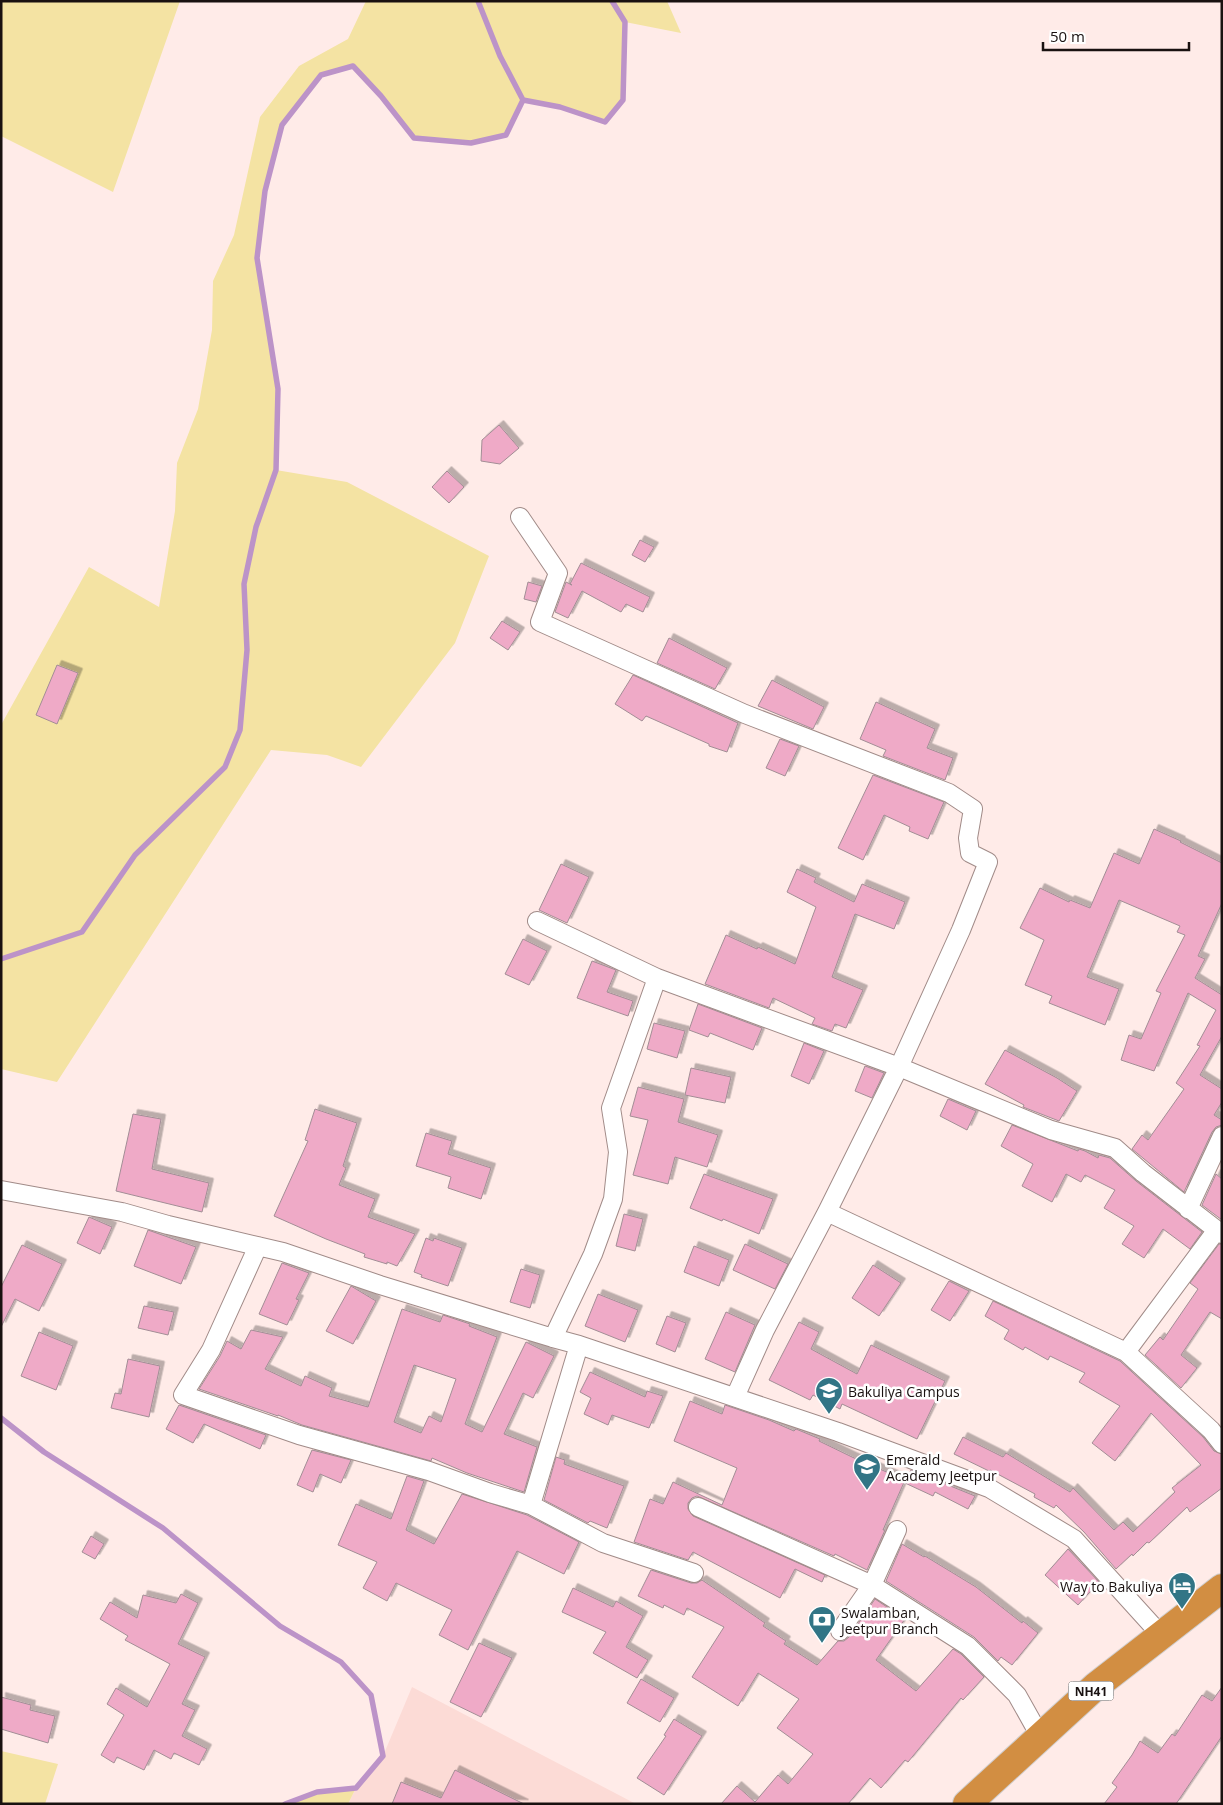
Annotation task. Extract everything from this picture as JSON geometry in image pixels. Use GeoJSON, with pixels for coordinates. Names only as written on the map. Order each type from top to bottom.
{"type":"FeatureCollection","features":[{"type":"Feature","properties":{"kind":"highway","name":"NH41"},"geometry":{"type":"LineString","coordinates":[[967,1804],[1096,1686],[1222,1588]]}},
{"type":"Feature","properties":{"kind":"street"},"geometry":{"type":"LineString","coordinates":[[520,517],[558,574],[540,622],[745,714],[949,793],[973,809],[968,838],[970,853],[988,862],[961,930],[899,1067],[827,1212],[765,1330],[735,1397]]}},
{"type":"Feature","properties":{"kind":"street"},"geometry":{"type":"LineString","coordinates":[[537,921],[657,978],[899,1067],[1051,1130],[1115,1148],[1219,1233],[1126,1352]]}},
{"type":"Feature","properties":{"kind":"street"},"geometry":{"type":"LineString","coordinates":[[553,1338],[593,1254],[613,1199],[618,1152],[611,1108],[657,978]]}},
{"type":"Feature","properties":{"kind":"street"},"geometry":{"type":"LineString","coordinates":[[1188,1209],[1222,1136]]}},
{"type":"Feature","properties":{"kind":"street"},"geometry":{"type":"LineString","coordinates":[[1,1190],[122,1212],[282,1252],[380,1285],[579,1345],[735,1397],[838,1432],[989,1488],[1074,1538],[1161,1634]]}},
{"type":"Feature","properties":{"kind":"street"},"geometry":{"type":"LineString","coordinates":[[827,1212],[1126,1352],[1211,1430],[1222,1444]]}},
{"type":"Feature","properties":{"kind":"street"},"geometry":{"type":"LineString","coordinates":[[258,1246],[211,1350],[183,1395],[299,1435],[429,1472],[531,1505],[603,1543],[694,1573]]}},
{"type":"Feature","properties":{"kind":"street"},"geometry":{"type":"LineString","coordinates":[[531,1505],[579,1345]]}},
{"type":"Feature","properties":{"kind":"street"},"geometry":{"type":"LineString","coordinates":[[698,1507],[872,1585],[968,1646],[1017,1696],[1040,1736]]}},
{"type":"Feature","properties":{"kind":"street"},"geometry":{"type":"LineString","coordinates":[[840,1631],[872,1585],[897,1530]]}},
{"type":"Feature","properties":{"kind":"shaded area"},"geometry":{"type":"Polygon","coordinates":[[[1,1],[180,1],[113,192],[1,136],[1,1]]]}},
{"type":"Feature","properties":{"kind":"shaded area"},"geometry":{"type":"Polygon","coordinates":[[[366,1],[667,1],[681,33],[625,22],[623,100],[605,122],[560,107],[523,100],[506,135],[471,143],[414,138],[381,96],[352,66],[321,75],[282,125],[265,191],[257,258],[278,389],[276,470],[347,482],[489,556],[455,643],[361,767],[327,755],[271,750],[57,1082],[1,1069],[1,725],[89,567],[159,607],[175,511],[177,463],[198,409],[212,330],[213,281],[234,235],[260,117],[299,66],[348,39],[366,1]]]}},
{"type":"Feature","properties":{"kind":"shaded area"},"geometry":{"type":"Polygon","coordinates":[[[412,1687],[636,1804],[348,1804],[356,1788],[383,1756],[412,1687]]]}},
{"type":"Feature","properties":{"kind":"shaded area"},"geometry":{"type":"Polygon","coordinates":[[[1,1751],[58,1764],[45,1804],[1,1804],[1,1751]]]}},
{"type":"Feature","properties":{"kind":"shaded area"},"geometry":{"type":"Polygon","coordinates":[[[356,1788],[348,1804],[285,1804],[317,1792],[356,1788]]]}},
{"type":"Feature","properties":{"kind":"building"},"geometry":{"type":"Polygon","coordinates":[[[499,425],[519,448],[500,464],[481,461],[482,440],[499,425]]]}},
{"type":"Feature","properties":{"kind":"building"},"geometry":{"type":"Polygon","coordinates":[[[447,471],[464,487],[449,503],[432,487],[447,471]]]}},
{"type":"Feature","properties":{"kind":"building"},"geometry":{"type":"Polygon","coordinates":[[[640,540],[654,547],[645,562],[632,555],[640,540]]]}},
{"type":"Feature","properties":{"kind":"building"},"geometry":{"type":"Polygon","coordinates":[[[581,563],[650,597],[643,612],[626,604],[621,612],[582,591],[568,618],[555,612],[566,582],[570,584],[581,563]]]}},
{"type":"Feature","properties":{"kind":"building"},"geometry":{"type":"Polygon","coordinates":[[[528,582],[542,586],[536,602],[524,599],[528,582]]]}},
{"type":"Feature","properties":{"kind":"building"},"geometry":{"type":"Polygon","coordinates":[[[502,621],[520,632],[508,650],[490,638],[502,621]]]}},
{"type":"Feature","properties":{"kind":"building"},"geometry":{"type":"Polygon","coordinates":[[[669,638],[727,668],[715,689],[657,663],[669,638]]]}},
{"type":"Feature","properties":{"kind":"building"},"geometry":{"type":"Polygon","coordinates":[[[57,665],[78,673],[57,724],[36,715],[57,665]]]}},
{"type":"Feature","properties":{"kind":"building"},"geometry":{"type":"Polygon","coordinates":[[[633,675],[738,723],[727,752],[709,746],[709,744],[646,716],[642,721],[615,704],[633,675]]]}},
{"type":"Feature","properties":{"kind":"building"},"geometry":{"type":"Polygon","coordinates":[[[772,680],[824,707],[813,729],[758,706],[772,680]]]}},
{"type":"Feature","properties":{"kind":"building"},"geometry":{"type":"Polygon","coordinates":[[[876,702],[935,729],[927,748],[953,758],[945,780],[883,756],[886,750],[860,739],[876,702]]]}},
{"type":"Feature","properties":{"kind":"building"},"geometry":{"type":"Polygon","coordinates":[[[780,739],[799,746],[785,776],[766,768],[780,739]]]}},
{"type":"Feature","properties":{"kind":"building"},"geometry":{"type":"Polygon","coordinates":[[[873,775],[944,802],[928,839],[909,831],[910,827],[884,815],[863,860],[838,848],[873,775]]]}},
{"type":"Feature","properties":{"kind":"building"},"geometry":{"type":"Polygon","coordinates":[[[1154,829],[1222,863],[1222,903],[1198,956],[1205,959],[1195,978],[1222,995],[1222,1036],[1200,1075],[1222,1089],[1222,1102],[1214,1115],[1222,1120],[1222,1125],[1216,1127],[1212,1132],[1184,1192],[1132,1149],[1142,1135],[1148,1140],[1184,1089],[1176,1083],[1200,1046],[1197,1045],[1216,1010],[1188,993],[1154,1071],[1121,1060],[1129,1035],[1141,1039],[1161,993],[1156,991],[1185,935],[1177,932],[1180,926],[1119,900],[1087,977],[1119,989],[1105,1025],[1049,1003],[1052,996],[1025,985],[1044,940],[1020,928],[1040,888],[1069,902],[1070,900],[1090,908],[1114,853],[1139,864],[1154,829]]]}},
{"type":"Feature","properties":{"kind":"building"},"geometry":{"type":"Polygon","coordinates":[[[561,864],[589,877],[567,923],[539,910],[561,864]]]}},
{"type":"Feature","properties":{"kind":"building"},"geometry":{"type":"Polygon","coordinates":[[[797,869],[816,878],[814,882],[854,902],[862,884],[905,902],[894,929],[855,914],[832,977],[863,990],[846,1028],[835,1024],[832,1031],[812,1024],[815,1018],[773,998],[769,1008],[705,984],[726,935],[795,964],[816,907],[787,892],[797,869]]]}},
{"type":"Feature","properties":{"kind":"building"},"geometry":{"type":"Polygon","coordinates":[[[523,939],[547,951],[529,985],[505,974],[523,939]]]}},
{"type":"Feature","properties":{"kind":"building"},"geometry":{"type":"Polygon","coordinates":[[[592,961],[616,970],[607,992],[633,1001],[628,1016],[577,998],[592,961]]]}},
{"type":"Feature","properties":{"kind":"building"},"geometry":{"type":"Polygon","coordinates":[[[698,1004],[762,1028],[753,1050],[710,1033],[708,1037],[689,1030],[698,1004]]]}},
{"type":"Feature","properties":{"kind":"building"},"geometry":{"type":"Polygon","coordinates":[[[654,1023],[685,1031],[677,1058],[647,1049],[654,1023]]]}},
{"type":"Feature","properties":{"kind":"building"},"geometry":{"type":"Polygon","coordinates":[[[804,1043],[824,1051],[809,1084],[791,1076],[804,1043]]]}},
{"type":"Feature","properties":{"kind":"building"},"geometry":{"type":"Polygon","coordinates":[[[1005,1050],[1077,1091],[1059,1121],[1023,1107],[1024,1105],[985,1084],[1005,1050]]]}},
{"type":"Feature","properties":{"kind":"building"},"geometry":{"type":"Polygon","coordinates":[[[865,1066],[884,1073],[872,1098],[855,1091],[865,1066]]]}},
{"type":"Feature","properties":{"kind":"building"},"geometry":{"type":"Polygon","coordinates":[[[691,1068],[731,1077],[725,1103],[685,1095],[691,1068]]]}},
{"type":"Feature","properties":{"kind":"building"},"geometry":{"type":"Polygon","coordinates":[[[638,1087],[684,1099],[678,1122],[718,1135],[707,1167],[675,1157],[668,1184],[633,1175],[648,1120],[630,1116],[638,1087]]]}},
{"type":"Feature","properties":{"kind":"building"},"geometry":{"type":"Polygon","coordinates":[[[948,1099],[976,1111],[967,1130],[940,1116],[948,1099]]]}},
{"type":"Feature","properties":{"kind":"building"},"geometry":{"type":"Polygon","coordinates":[[[315,1109],[357,1123],[343,1166],[346,1168],[339,1185],[375,1199],[368,1217],[415,1234],[397,1266],[364,1257],[365,1254],[274,1216],[308,1141],[305,1140],[315,1109]]]}},
{"type":"Feature","properties":{"kind":"building"},"geometry":{"type":"Polygon","coordinates":[[[133,1114],[161,1119],[152,1169],[209,1183],[202,1212],[116,1191],[133,1114]]]}},
{"type":"Feature","properties":{"kind":"building"},"geometry":{"type":"Polygon","coordinates":[[[1012,1125],[1078,1151],[1079,1149],[1085,1151],[1098,1158],[1099,1155],[1110,1158],[1136,1181],[1202,1232],[1190,1249],[1163,1229],[1144,1258],[1122,1244],[1134,1226],[1104,1208],[1115,1190],[1085,1175],[1081,1182],[1066,1174],[1052,1202],[1022,1186],[1033,1164],[1001,1146],[1012,1125]]]}},
{"type":"Feature","properties":{"kind":"building"},"geometry":{"type":"Polygon","coordinates":[[[426,1133],[452,1141],[448,1154],[491,1168],[481,1199],[448,1188],[451,1177],[416,1166],[426,1133]]]}},
{"type":"Feature","properties":{"kind":"building"},"geometry":{"type":"Polygon","coordinates":[[[704,1174],[773,1199],[759,1234],[690,1208],[704,1174]]]}},
{"type":"Feature","properties":{"kind":"building"},"geometry":{"type":"Polygon","coordinates":[[[1216,1174],[1222,1179],[1222,1220],[1202,1205],[1216,1174]]]}},
{"type":"Feature","properties":{"kind":"building"},"geometry":{"type":"Polygon","coordinates":[[[624,1214],[643,1219],[635,1251],[616,1246],[624,1214]]]}},
{"type":"Feature","properties":{"kind":"building"},"geometry":{"type":"Polygon","coordinates":[[[89,1217],[112,1227],[100,1254],[77,1243],[89,1217]]]}},
{"type":"Feature","properties":{"kind":"building"},"geometry":{"type":"Polygon","coordinates":[[[148,1230],[196,1247],[181,1284],[134,1266],[148,1230]]]}},
{"type":"Feature","properties":{"kind":"building"},"geometry":{"type":"Polygon","coordinates":[[[426,1238],[433,1241],[434,1238],[462,1248],[448,1286],[421,1277],[422,1275],[414,1272],[426,1238]]]}},
{"type":"Feature","properties":{"kind":"building"},"geometry":{"type":"Polygon","coordinates":[[[745,1244],[788,1264],[775,1289],[733,1270],[745,1244]]]}},
{"type":"Feature","properties":{"kind":"building"},"geometry":{"type":"Polygon","coordinates":[[[1219,1244],[1222,1244],[1222,1319],[1210,1312],[1181,1355],[1197,1368],[1181,1388],[1145,1355],[1160,1337],[1163,1340],[1198,1289],[1190,1283],[1219,1244]]]}},
{"type":"Feature","properties":{"kind":"building"},"geometry":{"type":"Polygon","coordinates":[[[22,1245],[62,1264],[39,1311],[15,1299],[1,1327],[1,1287],[22,1245]]]}},
{"type":"Feature","properties":{"kind":"building"},"geometry":{"type":"Polygon","coordinates":[[[694,1246],[729,1260],[719,1286],[684,1272],[694,1246]]]}},
{"type":"Feature","properties":{"kind":"building"},"geometry":{"type":"Polygon","coordinates":[[[282,1263],[309,1273],[296,1299],[299,1300],[287,1325],[259,1314],[282,1263]]]}},
{"type":"Feature","properties":{"kind":"building"},"geometry":{"type":"Polygon","coordinates":[[[873,1265],[901,1283],[879,1316],[852,1298],[873,1265]]]}},
{"type":"Feature","properties":{"kind":"building"},"geometry":{"type":"Polygon","coordinates":[[[521,1269],[540,1275],[530,1308],[510,1302],[521,1269]]]}},
{"type":"Feature","properties":{"kind":"building"},"geometry":{"type":"Polygon","coordinates":[[[949,1281],[969,1291],[950,1321],[931,1310],[949,1281]]]}},
{"type":"Feature","properties":{"kind":"building"},"geometry":{"type":"Polygon","coordinates":[[[351,1286],[376,1301],[353,1344],[326,1331],[351,1286]]]}},
{"type":"Feature","properties":{"kind":"building"},"geometry":{"type":"Polygon","coordinates":[[[598,1294],[638,1310],[625,1342],[585,1326],[598,1294]]]}},
{"type":"Feature","properties":{"kind":"building"},"geometry":{"type":"Polygon","coordinates":[[[993,1301],[1120,1361],[1203,1437],[1214,1451],[1222,1454],[1222,1488],[1190,1512],[1187,1507],[1149,1543],[1147,1542],[1116,1569],[1084,1532],[1056,1505],[1054,1508],[1034,1497],[1035,1494],[990,1470],[954,1454],[963,1437],[1003,1457],[1006,1453],[1070,1492],[1073,1488],[1114,1530],[1123,1522],[1133,1532],[1175,1492],[1172,1488],[1201,1465],[1151,1413],[1115,1461],[1092,1443],[1120,1406],[1079,1382],[1085,1373],[1050,1356],[1048,1360],[1025,1347],[1023,1350],[1004,1339],[1009,1330],[985,1316],[993,1301]]]}},
{"type":"Feature","properties":{"kind":"building"},"geometry":{"type":"Polygon","coordinates":[[[144,1306],[174,1312],[168,1335],[138,1328],[144,1306]]]}},
{"type":"Feature","properties":{"kind":"building"},"geometry":{"type":"Polygon","coordinates":[[[402,1309],[440,1322],[443,1315],[470,1324],[469,1326],[497,1337],[465,1424],[482,1432],[526,1342],[554,1356],[533,1398],[523,1393],[504,1434],[537,1447],[524,1492],[467,1473],[432,1458],[431,1461],[302,1425],[278,1415],[199,1389],[220,1356],[227,1341],[241,1349],[251,1330],[283,1337],[265,1369],[301,1386],[305,1376],[332,1388],[329,1396],[368,1407],[402,1309]],[[414,1365],[394,1422],[421,1433],[429,1416],[441,1422],[456,1379],[414,1365]]]}},
{"type":"Feature","properties":{"kind":"building"},"geometry":{"type":"Polygon","coordinates":[[[726,1312],[755,1325],[735,1372],[705,1359],[726,1312]]]}},
{"type":"Feature","properties":{"kind":"building"},"geometry":{"type":"Polygon","coordinates":[[[667,1316],[686,1323],[675,1352],[656,1344],[667,1316]]]}},
{"type":"Feature","properties":{"kind":"building"},"geometry":{"type":"Polygon","coordinates":[[[799,1322],[819,1332],[811,1349],[857,1374],[871,1345],[945,1381],[917,1439],[842,1404],[840,1409],[813,1395],[810,1400],[769,1380],[799,1322]]]}},
{"type":"Feature","properties":{"kind":"building"},"geometry":{"type":"Polygon","coordinates":[[[39,1332],[73,1346],[56,1390],[21,1376],[39,1332]]]}},
{"type":"Feature","properties":{"kind":"building"},"geometry":{"type":"Polygon","coordinates":[[[128,1359],[160,1366],[149,1417],[111,1408],[115,1393],[121,1394],[128,1359]]]}},
{"type":"Feature","properties":{"kind":"building"},"geometry":{"type":"Polygon","coordinates":[[[590,1372],[645,1397],[647,1391],[663,1396],[649,1428],[612,1415],[608,1425],[584,1414],[591,1398],[580,1392],[590,1372]]]}},
{"type":"Feature","properties":{"kind":"building"},"geometry":{"type":"Polygon","coordinates":[[[690,1401],[722,1414],[725,1405],[794,1431],[796,1429],[820,1439],[819,1441],[852,1457],[905,1480],[867,1570],[835,1554],[834,1556],[697,1496],[688,1503],[688,1509],[693,1516],[825,1575],[822,1582],[795,1569],[780,1598],[693,1552],[688,1560],[634,1542],[650,1499],[663,1504],[673,1482],[722,1505],[737,1468],[674,1441],[690,1401]]]}},
{"type":"Feature","properties":{"kind":"building"},"geometry":{"type":"Polygon","coordinates":[[[179,1405],[266,1435],[260,1449],[204,1424],[193,1443],[166,1429],[179,1405]]]}},
{"type":"Feature","properties":{"kind":"building"},"geometry":{"type":"Polygon","coordinates":[[[312,1450],[351,1460],[341,1483],[320,1474],[313,1492],[297,1485],[312,1450]]]}},
{"type":"Feature","properties":{"kind":"building"},"geometry":{"type":"Polygon","coordinates":[[[556,1457],[565,1460],[564,1464],[624,1486],[607,1528],[590,1521],[588,1523],[544,1500],[556,1457]]]}},
{"type":"Feature","properties":{"kind":"building"},"geometry":{"type":"Polygon","coordinates":[[[911,1470],[975,1496],[968,1509],[935,1492],[933,1496],[905,1483],[911,1470]]]}},
{"type":"Feature","properties":{"kind":"building"},"geometry":{"type":"Polygon","coordinates":[[[407,1476],[424,1481],[406,1530],[434,1544],[462,1494],[527,1515],[579,1542],[564,1574],[517,1551],[468,1650],[439,1635],[452,1610],[396,1583],[387,1601],[363,1588],[377,1562],[338,1545],[356,1504],[391,1519],[407,1476]]]}},
{"type":"Feature","properties":{"kind":"building"},"geometry":{"type":"Polygon","coordinates":[[[91,1536],[104,1544],[95,1559],[82,1552],[91,1536]]]}},
{"type":"Feature","properties":{"kind":"building"},"geometry":{"type":"Polygon","coordinates":[[[902,1544],[976,1587],[1022,1623],[1023,1621],[1038,1633],[1012,1665],[1001,1657],[998,1661],[974,1637],[886,1581],[902,1544]]]}},
{"type":"Feature","properties":{"kind":"building"},"geometry":{"type":"Polygon","coordinates":[[[1068,1549],[1099,1582],[1078,1605],[1045,1575],[1068,1549]]]}},
{"type":"Feature","properties":{"kind":"building"},"geometry":{"type":"Polygon","coordinates":[[[651,1570],[691,1583],[697,1583],[702,1580],[765,1623],[763,1626],[786,1641],[784,1644],[817,1665],[838,1641],[844,1641],[849,1637],[875,1599],[905,1619],[876,1660],[916,1691],[953,1649],[961,1654],[984,1677],[963,1700],[961,1698],[908,1762],[905,1760],[881,1788],[870,1778],[848,1804],[721,1804],[737,1786],[755,1802],[778,1775],[788,1784],[813,1754],[777,1728],[799,1699],[758,1673],[738,1706],[692,1677],[724,1627],[687,1608],[684,1615],[664,1605],[663,1608],[638,1596],[651,1570]]]}},
{"type":"Feature","properties":{"kind":"building"},"geometry":{"type":"Polygon","coordinates":[[[573,1588],[613,1607],[616,1601],[643,1616],[626,1647],[648,1660],[637,1678],[593,1653],[606,1632],[562,1612],[573,1588]]]}},
{"type":"Feature","properties":{"kind":"building"},"geometry":{"type":"Polygon","coordinates":[[[181,1594],[198,1603],[178,1644],[205,1657],[182,1704],[195,1710],[182,1736],[207,1749],[199,1765],[174,1753],[171,1759],[154,1750],[144,1770],[117,1757],[114,1763],[101,1755],[124,1715],[107,1704],[116,1688],[147,1707],[170,1664],[125,1640],[128,1636],[100,1619],[110,1602],[137,1618],[143,1595],[176,1603],[181,1594]]]}},
{"type":"Feature","properties":{"kind":"building"},"geometry":{"type":"Polygon","coordinates":[[[479,1643],[512,1658],[481,1717],[450,1702],[479,1643]]]}},
{"type":"Feature","properties":{"kind":"building"},"geometry":{"type":"Polygon","coordinates":[[[641,1679],[674,1698],[660,1722],[627,1703],[641,1679]]]}},
{"type":"Feature","properties":{"kind":"building"},"geometry":{"type":"Polygon","coordinates":[[[1222,1687],[1222,1736],[1176,1804],[1104,1804],[1117,1787],[1112,1783],[1140,1741],[1158,1753],[1172,1734],[1175,1736],[1202,1695],[1212,1701],[1222,1687]]]}},
{"type":"Feature","properties":{"kind":"building"},"geometry":{"type":"Polygon","coordinates":[[[1,1697],[31,1705],[30,1710],[55,1716],[48,1743],[1,1729],[1,1697]]]}},
{"type":"Feature","properties":{"kind":"building"},"geometry":{"type":"Polygon","coordinates":[[[674,1719],[702,1736],[664,1795],[637,1778],[666,1736],[664,1735],[674,1719]]]}},
{"type":"Feature","properties":{"kind":"building"},"geometry":{"type":"Polygon","coordinates":[[[455,1770],[524,1804],[392,1804],[401,1782],[441,1798],[455,1770]]]}},
{"type":"Feature","properties":{"kind":"waterway"},"geometry":{"type":"LineString","coordinates":[[1,959],[82,932],[135,855],[225,767],[240,730],[247,650],[244,584],[256,527],[276,470],[278,389],[257,258],[265,191],[282,125],[321,75],[353,66],[381,96],[414,138],[471,143],[506,135],[523,100],[500,56],[478,1]]}},
{"type":"Feature","properties":{"kind":"waterway"},"geometry":{"type":"LineString","coordinates":[[523,100],[560,107],[605,122],[623,100],[625,22],[612,1]]}},
{"type":"Feature","properties":{"kind":"waterway"},"geometry":{"type":"LineString","coordinates":[[1,1418],[44,1452],[163,1528],[280,1626],[341,1662],[371,1695],[383,1756],[356,1788],[317,1792],[285,1804]]}},
{"type":"Feature","properties":{"kind":"place","name":"Bakuliya Campus"},"geometry":{"type":"Point","coordinates":[829,1415]}},
{"type":"Feature","properties":{"kind":"place","name":"Emerald Academy Jeetpur"},"geometry":{"type":"Point","coordinates":[867,1491]}},
{"type":"Feature","properties":{"kind":"place","name":"Way to Bakuliya"},"geometry":{"type":"Point","coordinates":[1182,1610]}},
{"type":"Feature","properties":{"kind":"place","name":"Swalamban, Jeetpur Branch"},"geometry":{"type":"Point","coordinates":[822,1644]}}]}
